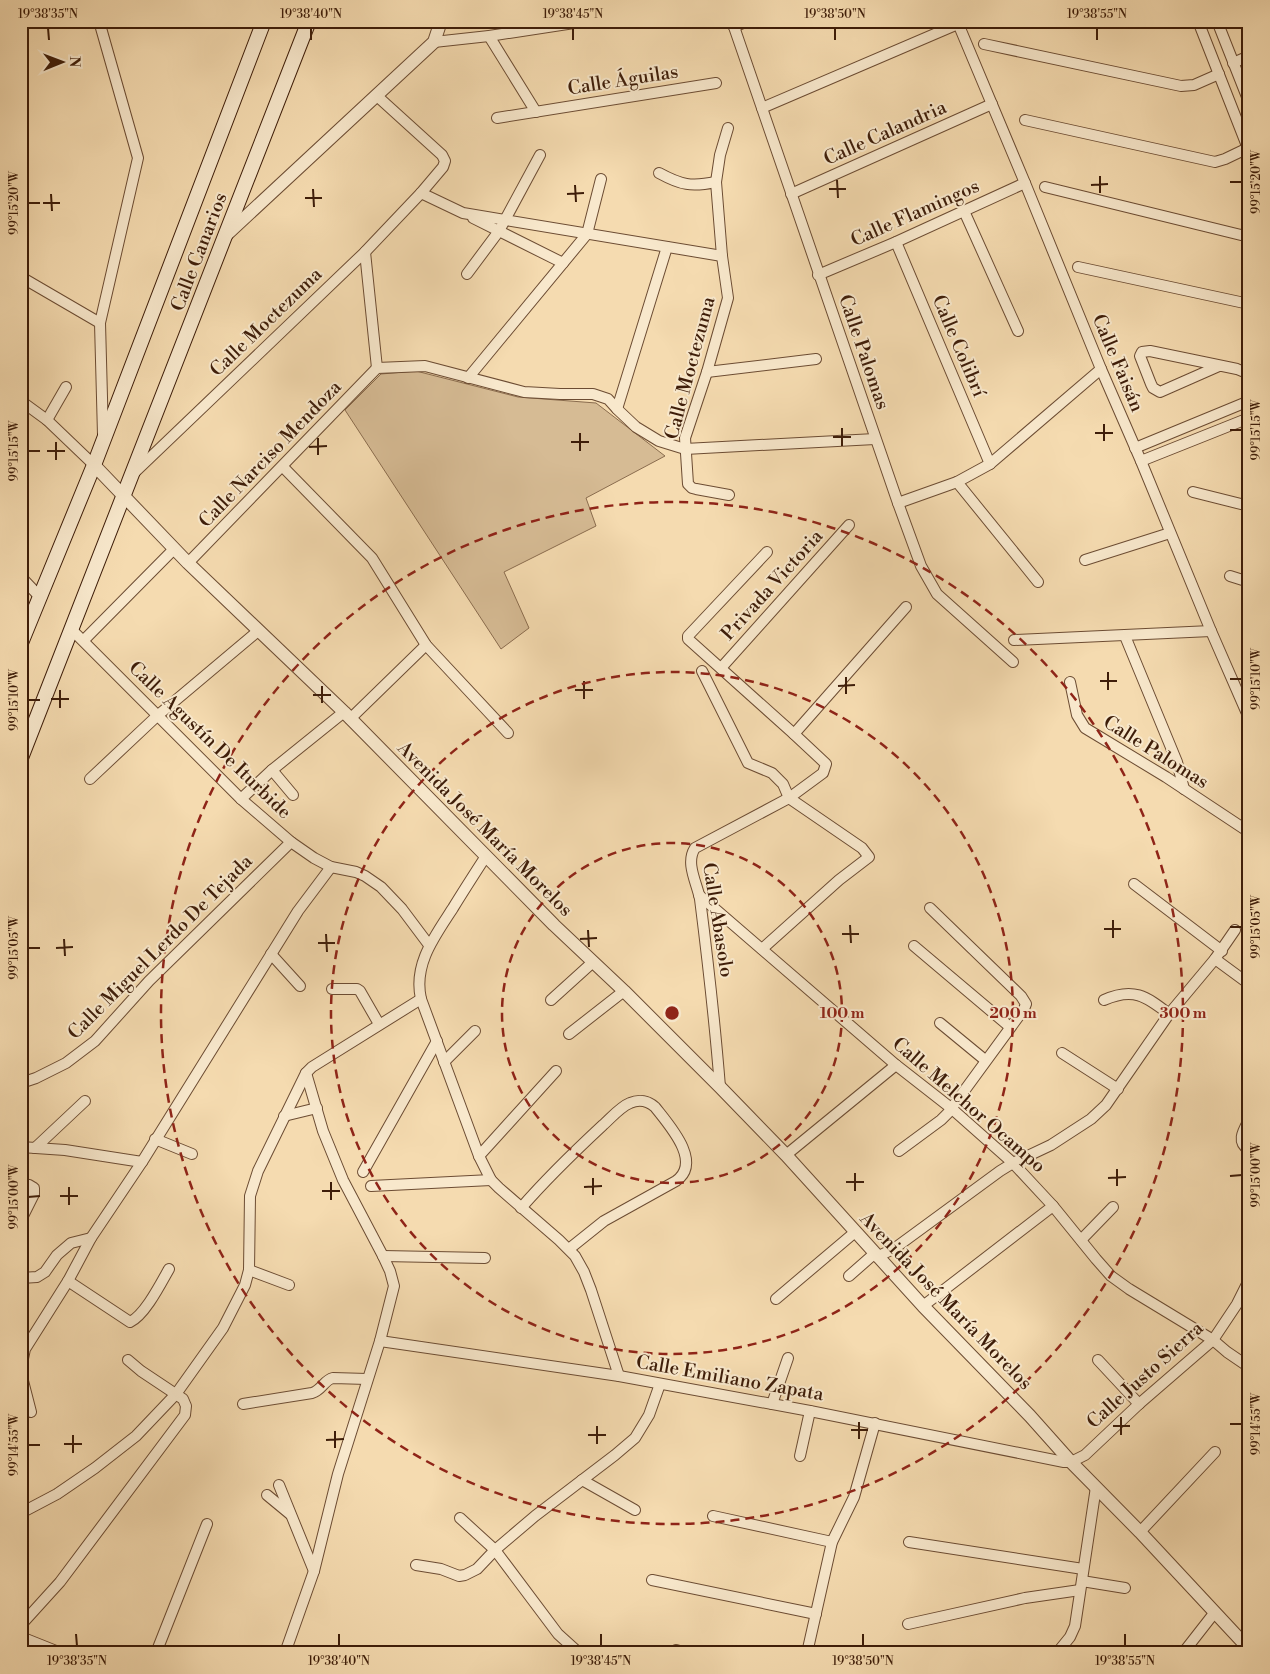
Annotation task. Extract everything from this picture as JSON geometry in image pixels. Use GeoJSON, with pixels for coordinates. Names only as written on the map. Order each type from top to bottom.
{"type":"FeatureCollection","features":[{"type":"Feature","properties":{"kind":"main road","name":"Calle Canarios"},"geometry":{"type":"LineString","coordinates":[[22,640],[94,465],[264,21]]}},
{"type":"Feature","properties":{"kind":"main road","name":"Calle Canarios"},"geometry":{"type":"LineString","coordinates":[[21,757],[309,21]]}},
{"type":"Feature","properties":{"kind":"street"},"geometry":{"type":"LineString","coordinates":[[99,21],[138,158],[100,323],[103,441]]}},
{"type":"Feature","properties":{"kind":"street"},"geometry":{"type":"LineString","coordinates":[[225,236],[434,42],[441,21]]}},
{"type":"Feature","properties":{"kind":"street"},"geometry":{"type":"LineString","coordinates":[[434,42],[489,36],[587,21]]}},
{"type":"Feature","properties":{"kind":"street"},"geometry":{"type":"LineString","coordinates":[[733,24],[747,21]]}},
{"type":"Feature","properties":{"kind":"street"},"geometry":{"type":"LineString","coordinates":[[1026,120],[1215,162],[1248,149],[1198,21]]}},
{"type":"Feature","properties":{"kind":"street"},"geometry":{"type":"LineString","coordinates":[[1217,21],[1249,102]]}},
{"type":"Feature","properties":{"kind":"street"},"geometry":{"type":"LineString","coordinates":[[762,108],[958,23]]}},
{"type":"Feature","properties":{"kind":"street","name":"Calle Faisán"},"geometry":{"type":"LineString","coordinates":[[958,23],[1026,183],[1101,369],[1249,718]]}},
{"type":"Feature","properties":{"kind":"street","name":"Calle Palomas"},"geometry":{"type":"LineString","coordinates":[[733,24],[818,274],[921,566],[937,594],[1013,662]]}},
{"type":"Feature","properties":{"kind":"street"},"geometry":{"type":"LineString","coordinates":[[489,36],[536,112]]}},
{"type":"Feature","properties":{"kind":"street"},"geometry":{"type":"LineString","coordinates":[[984,44],[1181,86],[1194,85],[1219,74]]}},
{"type":"Feature","properties":{"kind":"street"},"geometry":{"type":"LineString","coordinates":[[1233,63],[1249,56]]}},
{"type":"Feature","properties":{"kind":"street","name":"Calle Águilas"},"geometry":{"type":"LineString","coordinates":[[497,118],[716,83]]}},
{"type":"Feature","properties":{"kind":"street","name":"Calle Moctezuma"},"geometry":{"type":"LineString","coordinates":[[132,475],[365,252],[443,167],[442,155],[377,96]]}},
{"type":"Feature","properties":{"kind":"street","name":"Calle Calandria"},"geometry":{"type":"LineString","coordinates":[[791,194],[992,104]]}},
{"type":"Feature","properties":{"kind":"street","name":"Calle Moctezuma"},"geometry":{"type":"LineString","coordinates":[[728,128],[720,155],[716,182],[722,256],[728,298],[707,372],[685,438],[688,484],[692,488],[729,495]]}},
{"type":"Feature","properties":{"kind":"street"},"geometry":{"type":"LineString","coordinates":[[467,274],[499,231],[540,155]]}},
{"type":"Feature","properties":{"kind":"street"},"geometry":{"type":"LineString","coordinates":[[659,173],[677,183],[697,186],[716,182]]}},
{"type":"Feature","properties":{"kind":"street"},"geometry":{"type":"LineString","coordinates":[[468,378],[587,234],[601,179]]}},
{"type":"Feature","properties":{"kind":"street","name":"Calle Flamingos"},"geometry":{"type":"LineString","coordinates":[[818,274],[896,242],[1026,183]]}},
{"type":"Feature","properties":{"kind":"street"},"geometry":{"type":"LineString","coordinates":[[1045,187],[1241,235],[1249,234]]}},
{"type":"Feature","properties":{"kind":"street"},"geometry":{"type":"LineString","coordinates":[[421,193],[563,262]]}},
{"type":"Feature","properties":{"kind":"street"},"geometry":{"type":"LineString","coordinates":[[964,211],[1018,332]]}},
{"type":"Feature","properties":{"kind":"street"},"geometry":{"type":"LineString","coordinates":[[463,213],[722,256]]}},
{"type":"Feature","properties":{"kind":"street","name":"Calle Colibrí"},"geometry":{"type":"LineString","coordinates":[[896,242],[990,464]]}},
{"type":"Feature","properties":{"kind":"street"},"geometry":{"type":"LineString","coordinates":[[617,409],[667,247]]}},
{"type":"Feature","properties":{"kind":"street"},"geometry":{"type":"LineString","coordinates":[[365,252],[377,368],[425,366],[524,392],[593,394],[608,398],[636,427],[659,442],[686,449],[875,438]]}},
{"type":"Feature","properties":{"kind":"street"},"geometry":{"type":"LineString","coordinates":[[1078,267],[1249,304]]}},
{"type":"Feature","properties":{"kind":"street"},"geometry":{"type":"LineString","coordinates":[[21,278],[100,323]]}},
{"type":"Feature","properties":{"kind":"street"},"geometry":{"type":"LineString","coordinates":[[1219,366],[1160,392],[1153,388],[1140,356],[1142,352],[1150,351],[1237,369],[1249,374]]}},
{"type":"Feature","properties":{"kind":"street"},"geometry":{"type":"LineString","coordinates":[[707,372],[816,359]]}},
{"type":"Feature","properties":{"kind":"street","name":"Calle Narciso Mendoza"},"geometry":{"type":"LineString","coordinates":[[188,563],[377,368]]}},
{"type":"Feature","properties":{"kind":"street"},"geometry":{"type":"LineString","coordinates":[[898,503],[957,482],[990,464],[1101,369]]}},
{"type":"Feature","properties":{"kind":"street"},"geometry":{"type":"LineString","coordinates":[[47,420],[66,387]]}},
{"type":"Feature","properties":{"kind":"street"},"geometry":{"type":"LineString","coordinates":[[21,401],[47,420],[94,465]]}},
{"type":"Feature","properties":{"kind":"street"},"geometry":{"type":"LineString","coordinates":[[1135,448],[1249,402]]}},
{"type":"Feature","properties":{"kind":"street"},"geometry":{"type":"LineString","coordinates":[[1141,460],[1249,418]]}},
{"type":"Feature","properties":{"kind":"street","name":"Avenida José María Morelos"},"geometry":{"type":"LineString","coordinates":[[94,465],[188,563],[347,715],[554,925],[624,991],[720,1087],[786,1155],[923,1306],[1030,1416],[1071,1462],[1140,1532],[1249,1649]]}},
{"type":"Feature","properties":{"kind":"street"},"geometry":{"type":"LineString","coordinates":[[283,467],[372,558],[426,644],[508,732]]}},
{"type":"Feature","properties":{"kind":"street"},"geometry":{"type":"LineString","coordinates":[[957,482],[1038,582]]}},
{"type":"Feature","properties":{"kind":"street"},"geometry":{"type":"LineString","coordinates":[[1193,492],[1249,506]]}},
{"type":"Feature","properties":{"kind":"street","name":"Privada Victoria"},"geometry":{"type":"LineString","coordinates":[[721,668],[849,525]]}},
{"type":"Feature","properties":{"kind":"street"},"geometry":{"type":"LineString","coordinates":[[1085,560],[1170,533]]}},
{"type":"Feature","properties":{"kind":"street"},"geometry":{"type":"LineString","coordinates":[[84,640],[174,549]]}},
{"type":"Feature","properties":{"kind":"street"},"geometry":{"type":"LineString","coordinates":[[768,552],[688,636],[688,639],[794,734],[906,607]]}},
{"type":"Feature","properties":{"kind":"street"},"geometry":{"type":"LineString","coordinates":[[1230,576],[1249,582]]}},
{"type":"Feature","properties":{"kind":"street"},"geometry":{"type":"LineString","coordinates":[[21,578],[40,597]]}},
{"type":"Feature","properties":{"kind":"street","name":"Calle Agustín De Iturbide"},"geometry":{"type":"LineString","coordinates":[[72,630],[241,799],[291,842],[314,858],[330,867],[356,872],[381,887],[402,909],[429,945]]}},
{"type":"Feature","properties":{"kind":"street"},"geometry":{"type":"LineString","coordinates":[[90,779],[157,716],[258,631]]}},
{"type":"Feature","properties":{"kind":"street"},"geometry":{"type":"LineString","coordinates":[[1014,640],[1211,631]]}},
{"type":"Feature","properties":{"kind":"street"},"geometry":{"type":"LineString","coordinates":[[1125,636],[1178,762],[1184,789]]}},
{"type":"Feature","properties":{"kind":"street"},"geometry":{"type":"LineString","coordinates":[[241,799],[272,770],[347,715],[426,644]]}},
{"type":"Feature","properties":{"kind":"street"},"geometry":{"type":"LineString","coordinates":[[702,671],[748,763],[772,774],[783,784],[788,798],[862,848],[869,857],[762,948]]}},
{"type":"Feature","properties":{"kind":"street","name":"Calle Palomas"},"geometry":{"type":"LineString","coordinates":[[1070,682],[1077,715],[1085,728],[1184,789],[1249,832]]}},
{"type":"Feature","properties":{"kind":"street","name":"Calle Abasolo"},"geometry":{"type":"LineString","coordinates":[[720,1087],[708,964],[699,895],[691,866],[691,857],[695,848],[788,798],[823,773],[826,764],[794,734]]}},
{"type":"Feature","properties":{"kind":"street"},"geometry":{"type":"LineString","coordinates":[[272,770],[293,796]]}},
{"type":"Feature","properties":{"kind":"street","name":"Calle Miguel Lerdo De Tejada"},"geometry":{"type":"LineString","coordinates":[[21,1082],[36,1078],[66,1063],[95,1041],[149,980],[291,842]]}},
{"type":"Feature","properties":{"kind":"street"},"geometry":{"type":"LineString","coordinates":[[486,856],[429,945],[420,971],[419,992],[479,1156],[491,1180],[569,1249],[580,1264],[588,1281],[619,1376]]}},
{"type":"Feature","properties":{"kind":"street"},"geometry":{"type":"LineString","coordinates":[[31,1412],[22,1377],[22,1359],[30,1341],[68,1281],[90,1238],[142,1162],[298,911],[330,867]]}},
{"type":"Feature","properties":{"kind":"street"},"geometry":{"type":"LineString","coordinates":[[1134,884],[1222,950]]}},
{"type":"Feature","properties":{"kind":"street","name":"Calle Melchor Ocampo"},"geometry":{"type":"LineString","coordinates":[[699,895],[896,1065],[951,1108],[1013,1162],[1054,1206],[1111,1276],[1213,1340],[1249,1367]]}},
{"type":"Feature","properties":{"kind":"street"},"geometry":{"type":"LineString","coordinates":[[898,1152],[941,1120],[1026,1004],[1021,996],[930,908]]}},
{"type":"Feature","properties":{"kind":"street"},"geometry":{"type":"LineString","coordinates":[[849,1276],[875,1255],[895,1248],[1013,1162],[1051,1145],[1085,1123],[1106,1106],[1169,1014],[1215,959],[1235,930]]}},
{"type":"Feature","properties":{"kind":"street"},"geometry":{"type":"LineString","coordinates":[[914,946],[1010,1027]]}},
{"type":"Feature","properties":{"kind":"street"},"geometry":{"type":"LineString","coordinates":[[272,954],[300,986]]}},
{"type":"Feature","properties":{"kind":"street"},"geometry":{"type":"LineString","coordinates":[[1215,959],[1249,984]]}},
{"type":"Feature","properties":{"kind":"street"},"geometry":{"type":"LineString","coordinates":[[550,1000],[593,962]]}},
{"type":"Feature","properties":{"kind":"street"},"geometry":{"type":"LineString","coordinates":[[332,989],[357,989],[360,991],[379,1024]]}},
{"type":"Feature","properties":{"kind":"street"},"geometry":{"type":"LineString","coordinates":[[569,1034],[624,991]]}},
{"type":"Feature","properties":{"kind":"street"},"geometry":{"type":"LineString","coordinates":[[1104,1000],[1116,995],[1135,993],[1151,1000],[1169,1014]]}},
{"type":"Feature","properties":{"kind":"street"},"geometry":{"type":"LineString","coordinates":[[21,1514],[58,1494],[96,1468],[136,1436],[176,1394],[223,1328],[245,1285],[250,1270],[250,1196],[258,1171],[306,1073],[312,1066],[421,999]]}},
{"type":"Feature","properties":{"kind":"street"},"geometry":{"type":"LineString","coordinates":[[940,1023],[985,1060]]}},
{"type":"Feature","properties":{"kind":"street"},"geometry":{"type":"LineString","coordinates":[[444,1062],[475,1031]]}},
{"type":"Feature","properties":{"kind":"street"},"geometry":{"type":"LineString","coordinates":[[363,1172],[437,1041]]}},
{"type":"Feature","properties":{"kind":"street"},"geometry":{"type":"LineString","coordinates":[[1062,1053],[1118,1089]]}},
{"type":"Feature","properties":{"kind":"street"},"geometry":{"type":"LineString","coordinates":[[786,1155],[896,1065]]}},
{"type":"Feature","properties":{"kind":"street"},"geometry":{"type":"LineString","coordinates":[[479,1156],[556,1071]]}},
{"type":"Feature","properties":{"kind":"street"},"geometry":{"type":"LineString","coordinates":[[285,1653],[314,1571],[338,1474],[380,1341],[394,1286],[383,1256],[343,1180],[323,1131],[306,1073]]}},
{"type":"Feature","properties":{"kind":"street"},"geometry":{"type":"LineString","coordinates":[[35,1148],[85,1101]]}},
{"type":"Feature","properties":{"kind":"street"},"geometry":{"type":"LineString","coordinates":[[521,1208],[568,1156],[625,1106],[640,1101],[655,1107],[681,1143],[687,1160],[686,1168],[681,1178],[604,1222],[569,1249]]}},
{"type":"Feature","properties":{"kind":"street"},"geometry":{"type":"LineString","coordinates":[[284,1116],[317,1108]]}},
{"type":"Feature","properties":{"kind":"street"},"geometry":{"type":"LineString","coordinates":[[1249,1120],[1241,1141],[1249,1150]]}},
{"type":"Feature","properties":{"kind":"street"},"geometry":{"type":"LineString","coordinates":[[156,1139],[192,1154]]}},
{"type":"Feature","properties":{"kind":"street"},"geometry":{"type":"LineString","coordinates":[[21,1146],[65,1150],[142,1162]]}},
{"type":"Feature","properties":{"kind":"street"},"geometry":{"type":"LineString","coordinates":[[371,1186],[491,1180]]}},
{"type":"Feature","properties":{"kind":"street"},"geometry":{"type":"LineString","coordinates":[[21,1184],[34,1188],[34,1194],[21,1220]]}},
{"type":"Feature","properties":{"kind":"street"},"geometry":{"type":"LineString","coordinates":[[923,1306],[1054,1206]]}},
{"type":"Feature","properties":{"kind":"street"},"geometry":{"type":"LineString","coordinates":[[1082,1240],[1113,1207]]}},
{"type":"Feature","properties":{"kind":"street"},"geometry":{"type":"LineString","coordinates":[[776,1299],[854,1232]]}},
{"type":"Feature","properties":{"kind":"street"},"geometry":{"type":"LineString","coordinates":[[21,1278],[37,1277],[46,1272],[57,1255],[71,1243],[90,1238]]}},
{"type":"Feature","properties":{"kind":"street"},"geometry":{"type":"LineString","coordinates":[[383,1256],[485,1258]]}},
{"type":"Feature","properties":{"kind":"street"},"geometry":{"type":"LineString","coordinates":[[68,1281],[130,1322],[136,1319],[144,1309],[169,1269]]}},
{"type":"Feature","properties":{"kind":"street"},"geometry":{"type":"LineString","coordinates":[[250,1270],[289,1285]]}},
{"type":"Feature","properties":{"kind":"street","name":"Calle Justo Sierra"},"geometry":{"type":"LineString","coordinates":[[1071,1462],[1085,1454],[1213,1340],[1237,1304],[1249,1280]]}},
{"type":"Feature","properties":{"kind":"street","name":"Calle Emiliano Zapata"},"geometry":{"type":"LineString","coordinates":[[380,1341],[619,1376],[1071,1462]]}},
{"type":"Feature","properties":{"kind":"street"},"geometry":{"type":"LineString","coordinates":[[772,1404],[788,1358]]}},
{"type":"Feature","properties":{"kind":"street"},"geometry":{"type":"LineString","coordinates":[[21,1625],[60,1582],[183,1418],[186,1406],[184,1401],[128,1360]]}},
{"type":"Feature","properties":{"kind":"street"},"geometry":{"type":"LineString","coordinates":[[1098,1360],[1139,1404]]}},
{"type":"Feature","properties":{"kind":"street"},"geometry":{"type":"LineString","coordinates":[[243,1404],[312,1393],[320,1390],[328,1379],[367,1379]]}},
{"type":"Feature","properties":{"kind":"street"},"geometry":{"type":"LineString","coordinates":[[416,1565],[441,1569],[459,1576],[465,1576],[477,1569],[495,1550],[535,1516],[635,1438],[645,1424],[660,1384]]}},
{"type":"Feature","properties":{"kind":"street"},"geometry":{"type":"LineString","coordinates":[[800,1456],[810,1411]]}},
{"type":"Feature","properties":{"kind":"street"},"geometry":{"type":"LineString","coordinates":[[806,1653],[832,1542],[854,1497],[875,1424]]}},
{"type":"Feature","properties":{"kind":"street"},"geometry":{"type":"LineString","coordinates":[[1140,1532],[1215,1452]]}},
{"type":"Feature","properties":{"kind":"street"},"geometry":{"type":"LineString","coordinates":[[582,1480],[635,1510]]}},
{"type":"Feature","properties":{"kind":"street"},"geometry":{"type":"LineString","coordinates":[[279,1485],[314,1571]]}},
{"type":"Feature","properties":{"kind":"street"},"geometry":{"type":"LineString","coordinates":[[1057,1653],[1073,1632],[1096,1487]]}},
{"type":"Feature","properties":{"kind":"street"},"geometry":{"type":"LineString","coordinates":[[267,1495],[291,1515]]}},
{"type":"Feature","properties":{"kind":"street"},"geometry":{"type":"LineString","coordinates":[[713,1516],[832,1542]]}},
{"type":"Feature","properties":{"kind":"street"},"geometry":{"type":"LineString","coordinates":[[460,1518],[495,1550],[558,1634],[579,1653]]}},
{"type":"Feature","properties":{"kind":"street"},"geometry":{"type":"LineString","coordinates":[[156,1653],[208,1524]]}},
{"type":"Feature","properties":{"kind":"street"},"geometry":{"type":"LineString","coordinates":[[909,1542],[1083,1569]]}},
{"type":"Feature","properties":{"kind":"street"},"geometry":{"type":"LineString","coordinates":[[652,1580],[816,1614]]}},
{"type":"Feature","properties":{"kind":"street"},"geometry":{"type":"LineString","coordinates":[[908,1624],[1081,1586],[1125,1588]]}},
{"type":"Feature","properties":{"kind":"street"},"geometry":{"type":"LineString","coordinates":[[1183,1653],[1215,1612]]}},
{"type":"Feature","properties":{"kind":"street"},"geometry":{"type":"LineString","coordinates":[[21,1637],[61,1653]]}},
{"type":"Feature","properties":{"kind":"shaded area"},"geometry":{"type":"Polygon","coordinates":[[[416,371],[518,397],[596,403],[665,456],[586,498],[596,526],[504,572],[529,628],[501,649],[345,410],[381,374],[416,371]]]}}]}
